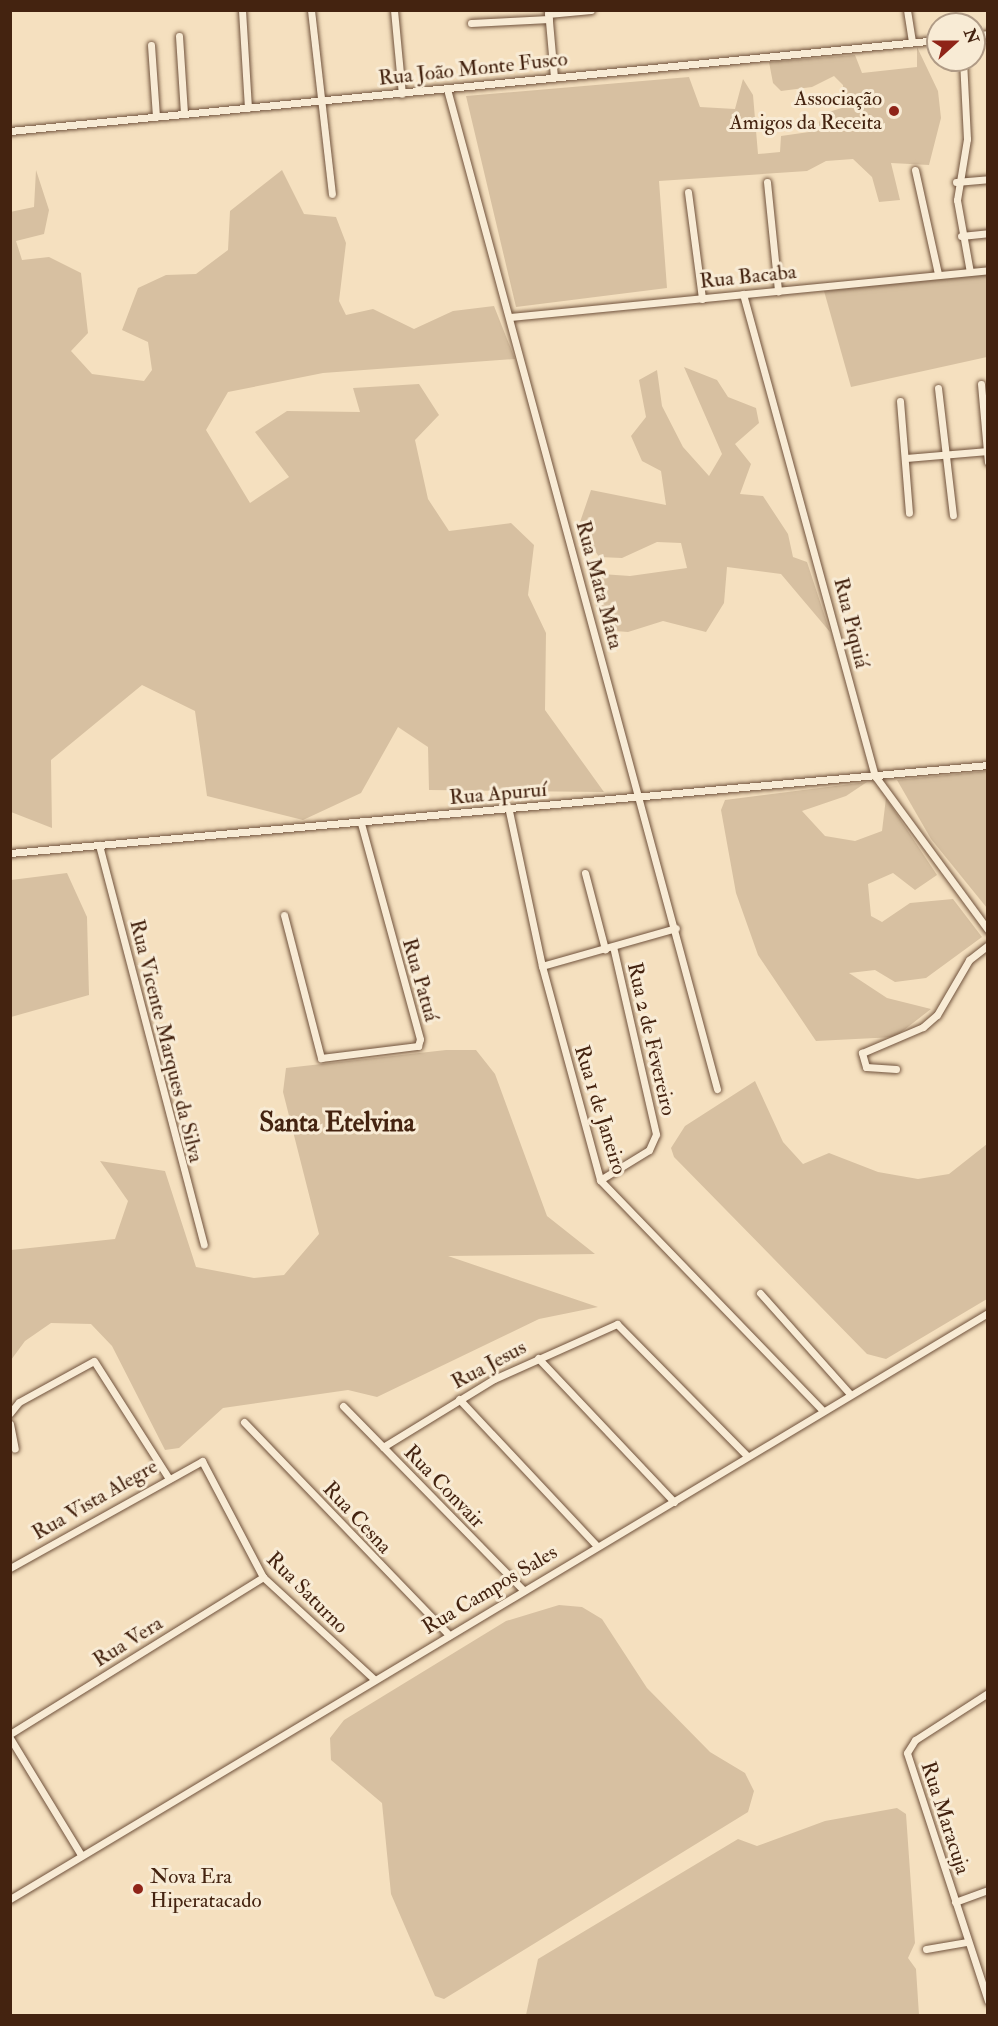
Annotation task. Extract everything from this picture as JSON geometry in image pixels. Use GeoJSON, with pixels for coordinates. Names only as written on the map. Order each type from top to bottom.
{"type":"FeatureCollection","features":[{"type":"Feature","properties":{"kind":"street"},"geometry":{"type":"LineString","coordinates":[[242,10],[248,108]]}},
{"type":"Feature","properties":{"kind":"street"},"geometry":{"type":"LineString","coordinates":[[311,10],[324,101],[332,194]]}},
{"type":"Feature","properties":{"kind":"street"},"geometry":{"type":"LineString","coordinates":[[394,10],[402,94]]}},
{"type":"Feature","properties":{"kind":"street"},"geometry":{"type":"LineString","coordinates":[[471,23],[591,10]]}},
{"type":"Feature","properties":{"kind":"street"},"geometry":{"type":"LineString","coordinates":[[907,10],[912,42]]}},
{"type":"Feature","properties":{"kind":"street"},"geometry":{"type":"LineString","coordinates":[[548,14],[554,77]]}},
{"type":"Feature","properties":{"kind":"street"},"geometry":{"type":"LineString","coordinates":[[179,36],[184,114]]}},
{"type":"Feature","properties":{"kind":"street","name":"Rua João Monte Fusco"},"geometry":{"type":"LineString","coordinates":[[10,131],[447,90],[554,77],[926,41]]}},
{"type":"Feature","properties":{"kind":"street"},"geometry":{"type":"LineString","coordinates":[[151,45],[156,117]]}},
{"type":"Feature","properties":{"kind":"street"},"geometry":{"type":"LineString","coordinates":[[964,72],[967,139],[956,182],[961,236],[970,272]]}},
{"type":"Feature","properties":{"kind":"street","name":"Rua Mata Mata"},"geometry":{"type":"LineString","coordinates":[[447,90],[511,317],[638,795],[676,928],[717,1089]]}},
{"type":"Feature","properties":{"kind":"street"},"geometry":{"type":"LineString","coordinates":[[915,170],[938,274]]}},
{"type":"Feature","properties":{"kind":"street"},"geometry":{"type":"LineString","coordinates":[[956,182],[987,179]]}},
{"type":"Feature","properties":{"kind":"street"},"geometry":{"type":"LineString","coordinates":[[767,182],[778,291]]}},
{"type":"Feature","properties":{"kind":"street"},"geometry":{"type":"LineString","coordinates":[[688,192],[702,298]]}},
{"type":"Feature","properties":{"kind":"street"},"geometry":{"type":"LineString","coordinates":[[961,236],[987,233]]}},
{"type":"Feature","properties":{"kind":"street","name":"Rua Bacaba"},"geometry":{"type":"LineString","coordinates":[[511,317],[987,270]]}},
{"type":"Feature","properties":{"kind":"street","name":"Rua Piquiá"},"geometry":{"type":"LineString","coordinates":[[743,294],[875,776],[987,930]]}},
{"type":"Feature","properties":{"kind":"street"},"geometry":{"type":"LineString","coordinates":[[981,384],[987,462]]}},
{"type":"Feature","properties":{"kind":"street"},"geometry":{"type":"LineString","coordinates":[[938,388],[953,515]]}},
{"type":"Feature","properties":{"kind":"street"},"geometry":{"type":"LineString","coordinates":[[900,401],[909,513]]}},
{"type":"Feature","properties":{"kind":"street"},"geometry":{"type":"LineString","coordinates":[[906,458],[987,451]]}},
{"type":"Feature","properties":{"kind":"street","name":"Rua Apuruí"},"geometry":{"type":"LineString","coordinates":[[10,853],[509,811],[638,795],[987,765]]}},
{"type":"Feature","properties":{"kind":"street","name":"Rua 1 de Janeiro"},"geometry":{"type":"LineString","coordinates":[[509,811],[542,966],[600,1180],[822,1410]]}},
{"type":"Feature","properties":{"kind":"street","name":"Rua Patuá"},"geometry":{"type":"LineString","coordinates":[[284,915],[321,1058],[418,1046],[420,1039],[361,823]]}},
{"type":"Feature","properties":{"kind":"street","name":"Rua Vicente Marques da Silva"},"geometry":{"type":"LineString","coordinates":[[99,845],[204,1244]]}},
{"type":"Feature","properties":{"kind":"street","name":"Rua 2 de Fevereiro"},"geometry":{"type":"LineString","coordinates":[[585,873],[605,949]]}},
{"type":"Feature","properties":{"kind":"street"},"geometry":{"type":"LineString","coordinates":[[542,966],[676,928]]}},
{"type":"Feature","properties":{"kind":"street"},"geometry":{"type":"LineString","coordinates":[[896,1069],[866,1066],[862,1053],[923,1027],[937,1015],[969,960],[987,945]]}},
{"type":"Feature","properties":{"kind":"street","name":"Rua 2 de Fevereiro"},"geometry":{"type":"LineString","coordinates":[[600,1180],[649,1150],[657,1134],[613,947]]}},
{"type":"Feature","properties":{"kind":"street"},"geometry":{"type":"LineString","coordinates":[[760,1293],[850,1394]]}},
{"type":"Feature","properties":{"kind":"street","name":"Rua Campos Sales"},"geometry":{"type":"LineString","coordinates":[[10,1899],[596,1545],[674,1502],[822,1410],[987,1313]]}},
{"type":"Feature","properties":{"kind":"street","name":"Rua Jesus"},"geometry":{"type":"LineString","coordinates":[[383,1447],[459,1399],[538,1358],[617,1324],[747,1456]]}},
{"type":"Feature","properties":{"kind":"street"},"geometry":{"type":"LineString","coordinates":[[538,1358],[674,1502]]}},
{"type":"Feature","properties":{"kind":"street"},"geometry":{"type":"LineString","coordinates":[[10,1413],[19,1402],[90,1359],[168,1477]]}},
{"type":"Feature","properties":{"kind":"street"},"geometry":{"type":"LineString","coordinates":[[459,1399],[596,1545]]}},
{"type":"Feature","properties":{"kind":"street","name":"Rua Convair"},"geometry":{"type":"LineString","coordinates":[[343,1406],[523,1590]]}},
{"type":"Feature","properties":{"kind":"street","name":"Rua Cesna"},"geometry":{"type":"LineString","coordinates":[[244,1422],[449,1635]]}},
{"type":"Feature","properties":{"kind":"street"},"geometry":{"type":"LineString","coordinates":[[10,1424],[15,1449]]}},
{"type":"Feature","properties":{"kind":"street","name":"Rua Vista Alegre"},"geometry":{"type":"LineString","coordinates":[[10,1568],[196,1461]]}},
{"type":"Feature","properties":{"kind":"street","name":"Rua Saturno"},"geometry":{"type":"LineString","coordinates":[[196,1461],[208,1465],[262,1577],[374,1679]]}},
{"type":"Feature","properties":{"kind":"street","name":"Rua Vera"},"geometry":{"type":"LineString","coordinates":[[10,1736],[262,1577]]}},
{"type":"Feature","properties":{"kind":"street","name":"Rua Maracuja"},"geometry":{"type":"LineString","coordinates":[[987,1693],[910,1747],[908,1761],[987,2001]]}},
{"type":"Feature","properties":{"kind":"street"},"geometry":{"type":"LineString","coordinates":[[10,1736],[81,1855]]}},
{"type":"Feature","properties":{"kind":"street"},"geometry":{"type":"LineString","coordinates":[[955,1902],[987,1890]]}},
{"type":"Feature","properties":{"kind":"street"},"geometry":{"type":"LineString","coordinates":[[926,1949],[967,1942]]}},
{"type":"Feature","properties":{"kind":"shaded area"},"geometry":{"type":"Polygon","coordinates":[[[917,47],[926,66],[926,72],[929,72],[938,91],[941,118],[929,165],[891,163],[900,200],[879,202],[872,177],[853,159],[826,161],[807,171],[659,181],[667,288],[516,307],[466,96],[689,77],[700,107],[735,109],[743,79],[753,95],[758,154],[780,152],[781,136],[816,131],[822,114],[845,107],[843,85],[834,76],[812,87],[781,91],[773,83],[769,62],[855,55],[862,73],[917,67],[917,47]]]}},
{"type":"Feature","properties":{"kind":"shaded area"},"geometry":{"type":"Polygon","coordinates":[[[36,170],[49,210],[44,234],[16,241],[22,260],[49,257],[81,273],[88,333],[71,351],[92,374],[144,381],[152,370],[148,342],[122,330],[138,288],[166,275],[196,274],[228,250],[230,211],[282,170],[304,214],[336,217],[346,243],[339,301],[346,315],[373,309],[414,329],[453,311],[494,306],[515,359],[323,373],[228,392],[206,430],[250,503],[289,477],[255,432],[287,411],[360,412],[353,388],[419,384],[439,415],[415,440],[428,499],[449,531],[511,523],[534,545],[528,595],[546,633],[545,710],[604,792],[429,790],[428,747],[398,727],[361,793],[303,820],[207,796],[195,711],[142,685],[51,760],[52,828],[11,812],[10,212],[34,207],[36,170]]]}},
{"type":"Feature","properties":{"kind":"shaded area"},"geometry":{"type":"Polygon","coordinates":[[[987,273],[987,357],[851,387],[824,291],[987,273]]]}},
{"type":"Feature","properties":{"kind":"shaded area"},"geometry":{"type":"Polygon","coordinates":[[[684,367],[717,380],[728,397],[756,408],[759,423],[735,444],[751,464],[740,494],[763,496],[788,534],[793,557],[807,562],[830,632],[781,574],[727,567],[724,603],[706,632],[663,621],[628,632],[603,630],[587,573],[630,576],[687,568],[681,543],[657,542],[622,558],[599,557],[579,525],[591,490],[666,505],[661,471],[642,461],[631,436],[646,417],[639,380],[657,370],[662,406],[683,447],[709,476],[722,454],[684,367]]]}},
{"type":"Feature","properties":{"kind":"shaded area"},"geometry":{"type":"Polygon","coordinates":[[[988,771],[987,908],[931,839],[897,780],[988,771]]]}},
{"type":"Feature","properties":{"kind":"shaded area"},"geometry":{"type":"Polygon","coordinates":[[[867,782],[846,796],[802,811],[825,836],[855,841],[882,831],[886,798],[937,875],[915,890],[893,873],[868,884],[871,916],[882,922],[910,903],[953,899],[982,937],[926,978],[895,982],[875,970],[849,973],[887,998],[931,1009],[895,1037],[816,1041],[758,955],[736,893],[721,810],[725,800],[867,782]]]}},
{"type":"Feature","properties":{"kind":"shaded area"},"geometry":{"type":"Polygon","coordinates":[[[67,873],[87,917],[89,995],[11,1017],[11,880],[67,873]]]}},
{"type":"Feature","properties":{"kind":"shaded area"},"geometry":{"type":"Polygon","coordinates":[[[446,1050],[476,1050],[495,1074],[547,1216],[595,1254],[448,1256],[598,1307],[539,1319],[377,1397],[348,1390],[223,1408],[179,1448],[165,1450],[112,1346],[91,1324],[51,1323],[25,1341],[11,1360],[11,1250],[115,1239],[128,1201],[100,1161],[165,1171],[196,1267],[254,1278],[284,1275],[319,1234],[283,1092],[286,1068],[446,1050]]]}},
{"type":"Feature","properties":{"kind":"shaded area"},"geometry":{"type":"Polygon","coordinates":[[[755,1081],[783,1142],[803,1164],[829,1153],[878,1172],[918,1179],[949,1174],[987,1144],[987,1299],[886,1359],[867,1354],[674,1157],[671,1148],[685,1126],[755,1081]]]}},
{"type":"Feature","properties":{"kind":"shaded area"},"geometry":{"type":"Polygon","coordinates":[[[559,1605],[582,1607],[602,1619],[647,1688],[710,1752],[745,1773],[754,1791],[748,1812],[444,1999],[435,1996],[391,1894],[382,1803],[331,1760],[330,1738],[344,1720],[506,1621],[559,1605]]]}},
{"type":"Feature","properties":{"kind":"shaded area"},"geometry":{"type":"Polygon","coordinates":[[[897,1808],[906,1814],[915,1943],[908,1958],[916,1969],[919,2015],[526,2015],[538,1959],[738,1839],[757,1846],[825,1821],[897,1808]]]}},
{"type":"Feature","properties":{"kind":"place","name":"Associação Amigos da Receita"},"geometry":{"type":"Point","coordinates":[894,111]}},
{"type":"Feature","properties":{"kind":"place","name":"Nova Era Hiperatacado"},"geometry":{"type":"Point","coordinates":[138,1889]}},
{"type":"Feature","properties":{"kind":"district","name":"Santa Etelvina"},"geometry":{"type":"Point","coordinates":[337,1123]}}]}
